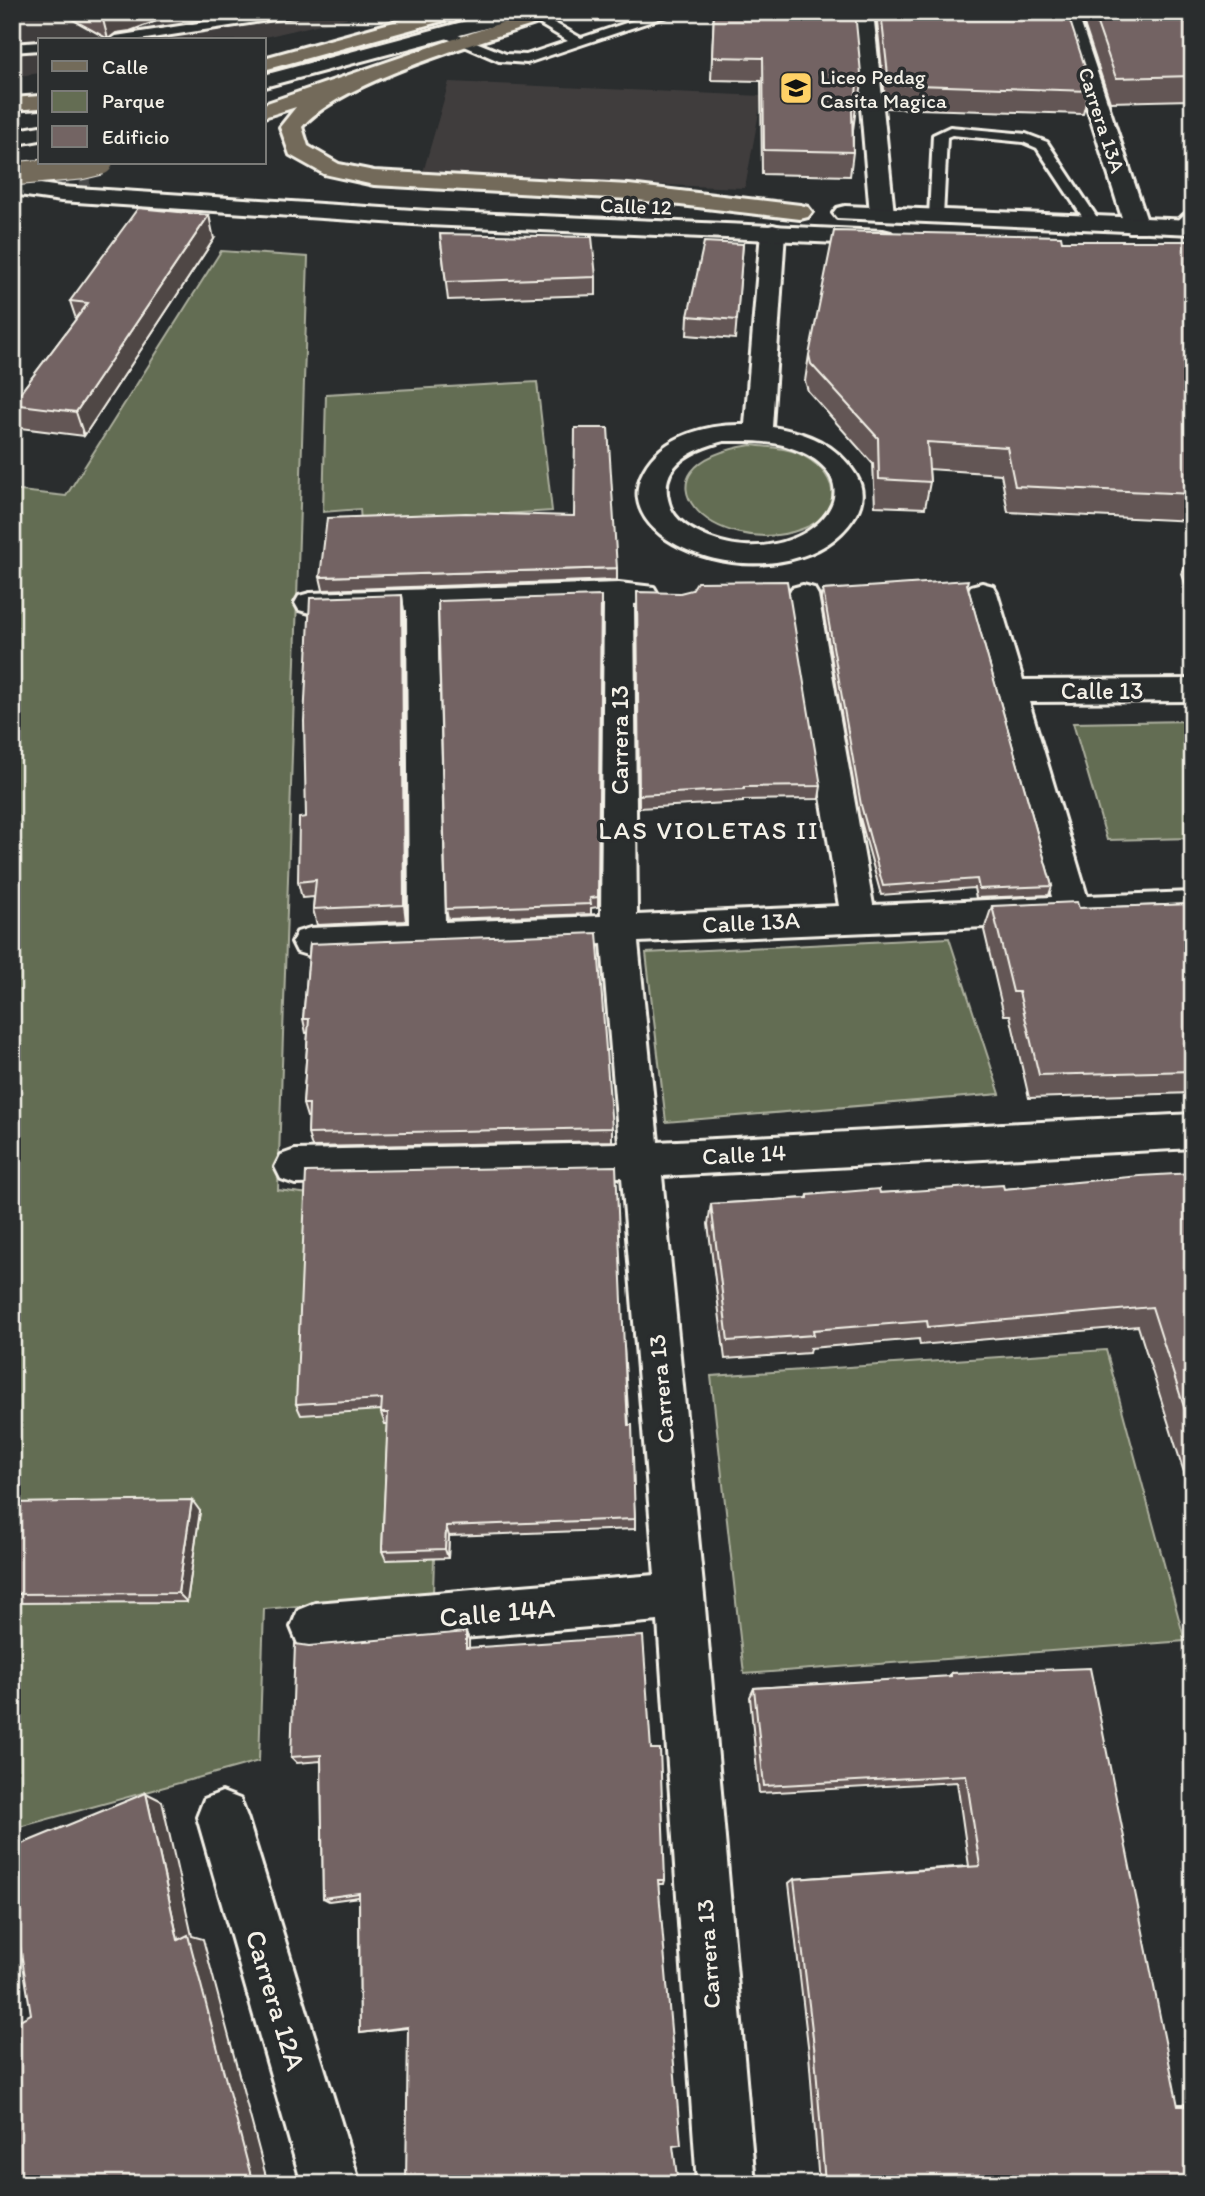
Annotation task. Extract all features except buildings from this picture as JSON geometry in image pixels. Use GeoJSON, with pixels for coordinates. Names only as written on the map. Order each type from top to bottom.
{"type":"FeatureCollection","features":[{"type":"Feature","properties":{"kind":"main road"},"geometry":{"type":"LineString","coordinates":[[266,63],[453,12]]}},
{"type":"Feature","properties":{"kind":"main road"},"geometry":{"type":"LineString","coordinates":[[271,109],[463,43],[535,14]]}},
{"type":"Feature","properties":{"kind":"main road"},"geometry":{"type":"LineString","coordinates":[[365,77],[303,112],[291,127],[298,150],[332,169],[374,178],[629,192],[800,212]]}},
{"type":"Feature","properties":{"kind":"main road"},"geometry":{"type":"LineString","coordinates":[[12,104],[38,102]]}},
{"type":"Feature","properties":{"kind":"main road"},"geometry":{"type":"LineString","coordinates":[[12,174],[97,164]]}},
{"type":"Feature","properties":{"kind":"street"},"geometry":{"type":"LineString","coordinates":[[863,12],[882,214]]}},
{"type":"Feature","properties":{"kind":"street","name":"Carrera 13A"},"geometry":{"type":"LineString","coordinates":[[1068,12],[1137,227]]}},
{"type":"Feature","properties":{"kind":"street"},"geometry":{"type":"LineString","coordinates":[[266,80],[443,34],[535,14]]}},
{"type":"Feature","properties":{"kind":"street"},"geometry":{"type":"LineString","coordinates":[[12,119],[38,115]]}},
{"type":"Feature","properties":{"kind":"street"},"geometry":{"type":"LineString","coordinates":[[12,138],[38,133]]}},
{"type":"Feature","properties":{"kind":"street","name":"Calle 12"},"geometry":{"type":"LineString","coordinates":[[79,184],[275,195],[936,216],[1137,227],[1189,223]]}},
{"type":"Feature","properties":{"kind":"street","name":"Calle 12"},"geometry":{"type":"LineString","coordinates":[[12,187],[61,194],[428,218],[899,238]]}},
{"type":"Feature","properties":{"kind":"street"},"geometry":{"type":"LineString","coordinates":[[99,219],[556,242],[694,240],[744,232]]}},
{"type":"Feature","properties":{"kind":"street"},"geometry":{"type":"LineString","coordinates":[[758,433],[774,232]]}},
{"type":"Feature","properties":{"kind":"street"},"geometry":{"type":"LineString","coordinates":[[724,433],[758,433],[799,442],[818,451],[839,468],[849,489],[848,510],[834,530],[809,545],[765,554],[741,554],[706,547],[677,533],[658,514],[650,493],[654,473],[670,454],[694,441],[724,433]]}},
{"type":"Feature","properties":{"kind":"street"},"geometry":{"type":"LineString","coordinates":[[310,603],[422,602],[618,593],[667,594]]}},
{"type":"Feature","properties":{"kind":"street","name":"Carrera 13"},"geometry":{"type":"LineString","coordinates":[[618,593],[619,928],[680,1596],[726,2184]]}},
{"type":"Feature","properties":{"kind":"street"},"geometry":{"type":"LineString","coordinates":[[982,593],[1073,908]]}},
{"type":"Feature","properties":{"kind":"street"},"geometry":{"type":"LineString","coordinates":[[803,594],[858,917]]}},
{"type":"Feature","properties":{"kind":"street"},"geometry":{"type":"LineString","coordinates":[[422,602],[427,936]]}},
{"type":"Feature","properties":{"kind":"street","name":"Calle 13"},"geometry":{"type":"LineString","coordinates":[[1011,691],[1192,694]]}},
{"type":"Feature","properties":{"kind":"street","name":"Calle 13A"},"geometry":{"type":"LineString","coordinates":[[310,942],[1193,905]]}},
{"type":"Feature","properties":{"kind":"street","name":"Calle 14"},"geometry":{"type":"LineString","coordinates":[[295,1167],[639,1160],[1193,1131]]}},
{"type":"Feature","properties":{"kind":"street","name":"Calle 14A"},"geometry":{"type":"LineString","coordinates":[[315,1627],[680,1596]]}},
{"type":"Feature","properties":{"kind":"street","name":"Carrera 12A"},"geometry":{"type":"LineString","coordinates":[[222,1817],[331,2184]]}},
{"type":"Feature","properties":{"kind":"lane"},"geometry":{"type":"LineString","coordinates":[[129,38],[294,12]]}},
{"type":"Feature","properties":{"kind":"lane"},"geometry":{"type":"LineString","coordinates":[[535,14],[579,42]]}},
{"type":"Feature","properties":{"kind":"lane"},"geometry":{"type":"LineString","coordinates":[[443,34],[514,60],[527,59],[662,14]]}},
{"type":"Feature","properties":{"kind":"lane"},"geometry":{"type":"LineString","coordinates":[[12,48],[38,46]]}},
{"type":"Feature","properties":{"kind":"lane"},"geometry":{"type":"LineString","coordinates":[[936,216],[940,135],[950,131],[1026,138],[1042,145],[1095,225]]}},
{"type":"Feature","properties":{"kind":"shaded area"},"geometry":{"type":"Polygon","coordinates":[[[12,12],[372,12],[261,38],[38,38],[38,73],[12,77],[12,12]]]}},
{"type":"Feature","properties":{"kind":"shaded area"},"geometry":{"type":"Polygon","coordinates":[[[449,82],[762,96],[745,188],[422,176],[449,82]]]}},
{"type":"Feature","properties":{"kind":"green space"},"geometry":{"type":"Polygon","coordinates":[[[221,251],[308,257],[278,1190],[349,1199],[439,1369],[433,1595],[264,1609],[259,1761],[12,1829],[12,490],[66,496],[221,251]]]}},
{"type":"Feature","properties":{"kind":"green space"},"geometry":{"type":"Polygon","coordinates":[[[537,382],[552,511],[361,523],[360,509],[323,512],[326,394],[537,382]]]}},
{"type":"Feature","properties":{"kind":"green space"},"geometry":{"type":"Polygon","coordinates":[[[751,445],[798,453],[822,470],[829,480],[832,502],[817,522],[802,529],[769,536],[738,533],[712,522],[694,507],[687,490],[692,472],[712,456],[751,445]]]}},
{"type":"Feature","properties":{"kind":"green space"},"geometry":{"type":"Polygon","coordinates":[[[1189,721],[1193,731],[1193,838],[1107,840],[1073,723],[1189,721]]]}},
{"type":"Feature","properties":{"kind":"green space"},"geometry":{"type":"Polygon","coordinates":[[[949,938],[1000,1094],[666,1122],[646,953],[949,938]]]}},
{"type":"Feature","properties":{"kind":"green space"},"geometry":{"type":"Polygon","coordinates":[[[1106,1350],[1185,1641],[744,1674],[711,1376],[1106,1350]]]}},
{"type":"Feature","properties":{"kind":"tunnel"},"geometry":{"type":"LineString","coordinates":[[12,179],[61,185],[90,185]]}},
{"type":"Feature","properties":{"kind":"place","name":"Liceo Pedag Casita Magica"},"geometry":{"type":"Point","coordinates":[796,88]}},
{"type":"Feature","properties":{"kind":"district","name":"LAS VIOLETAS II"},"geometry":{"type":"Point","coordinates":[709,830]}}]}
